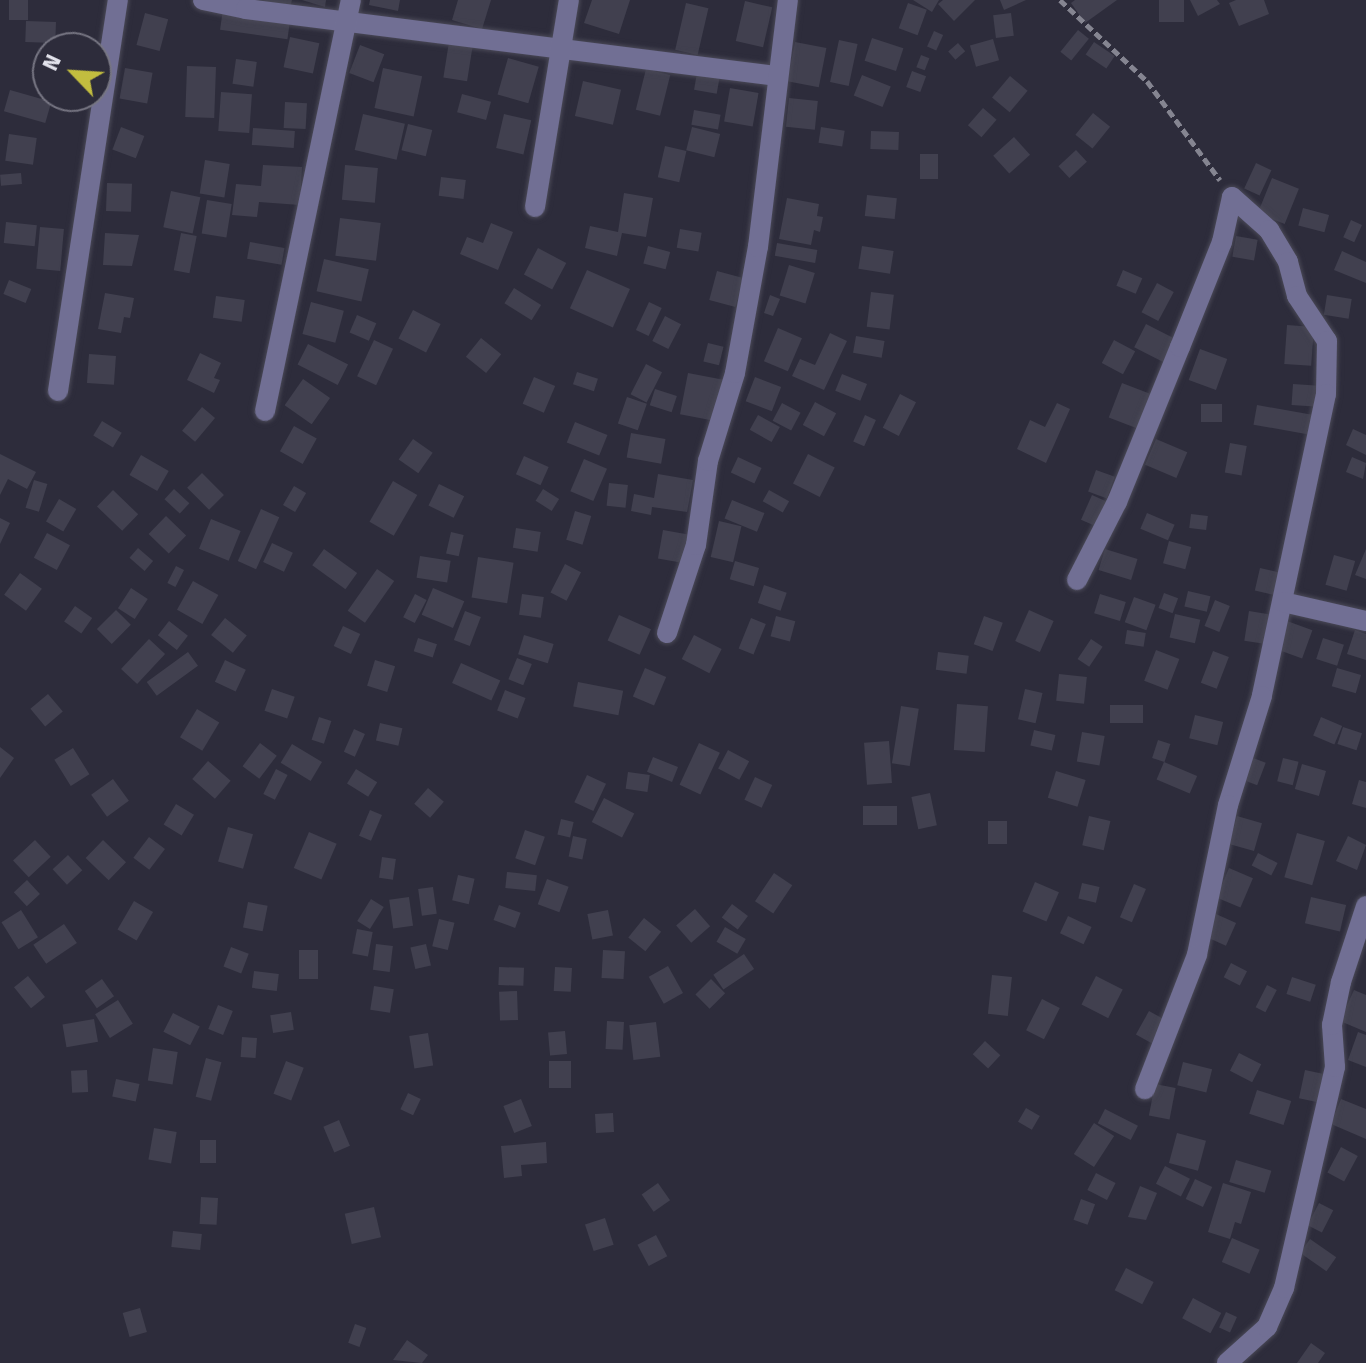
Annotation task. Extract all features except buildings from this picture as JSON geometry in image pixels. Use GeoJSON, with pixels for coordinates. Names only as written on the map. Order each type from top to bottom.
{"type":"FeatureCollection","features":[{"type":"Feature","properties":{"kind":"street"},"geometry":{"type":"LineString","coordinates":[[58,391],[118,0]]}},
{"type":"Feature","properties":{"kind":"street"},"geometry":{"type":"LineString","coordinates":[[203,0],[350,10],[562,48],[776,76]]}},
{"type":"Feature","properties":{"kind":"street"},"geometry":{"type":"LineString","coordinates":[[535,207],[569,0]]}},
{"type":"Feature","properties":{"kind":"street"},"geometry":{"type":"LineString","coordinates":[[667,633],[696,545],[708,461],[735,373],[758,247],[776,76],[788,0]]}},
{"type":"Feature","properties":{"kind":"street"},"geometry":{"type":"LineString","coordinates":[[265,411],[350,10]]}},
{"type":"Feature","properties":{"kind":"street"},"geometry":{"type":"LineString","coordinates":[[1077,580],[1117,502],[1180,347],[1222,242],[1232,197],[1269,230],[1288,262],[1297,296],[1327,341],[1326,394],[1293,538],[1283,602],[1262,696],[1228,805],[1197,955],[1145,1089]]}},
{"type":"Feature","properties":{"kind":"street"},"geometry":{"type":"LineString","coordinates":[[1283,602],[1366,621]]}},
{"type":"Feature","properties":{"kind":"street"},"geometry":{"type":"LineString","coordinates":[[1227,1363],[1267,1327],[1284,1288],[1335,1067],[1332,1025],[1341,982],[1366,906]]}},
{"type":"Feature","properties":{"kind":"path"},"geometry":{"type":"LineString","coordinates":[[1060,0],[1147,81],[1232,197]]}}]}
